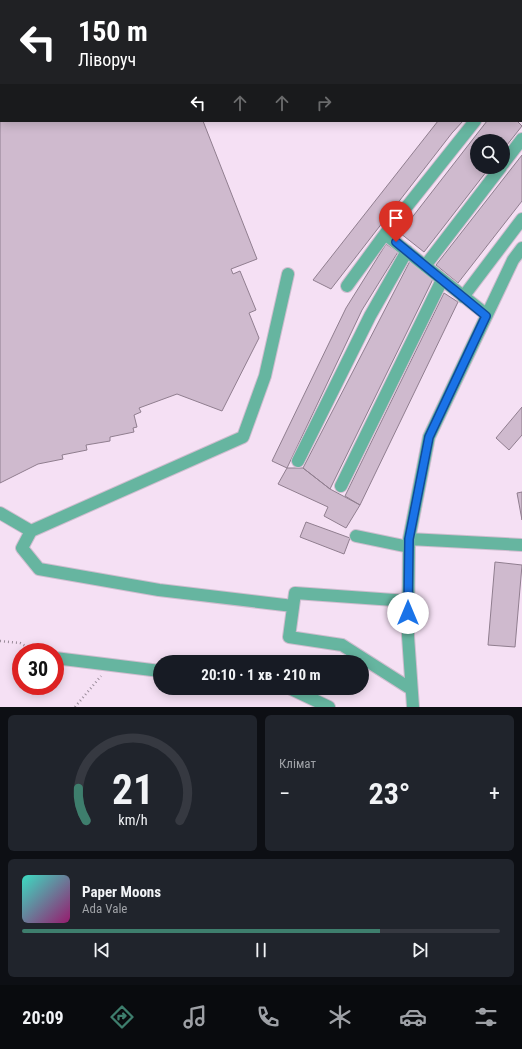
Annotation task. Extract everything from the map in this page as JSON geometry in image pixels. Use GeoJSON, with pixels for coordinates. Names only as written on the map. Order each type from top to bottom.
{"type":"FeatureCollection","features":[{"type":"Feature","properties":{"kind":"street"},"geometry":{"type":"LineString","coordinates":[[347,286],[385,234],[473,122]]}},
{"type":"Feature","properties":{"kind":"street"},"geometry":{"type":"LineString","coordinates":[[510,155],[522,139]]}},
{"type":"Feature","properties":{"kind":"street"},"geometry":{"type":"LineString","coordinates":[[425,266],[495,174]]}},
{"type":"Feature","properties":{"kind":"street"},"geometry":{"type":"LineString","coordinates":[[463,297],[522,219]]}},
{"type":"Feature","properties":{"kind":"street"},"geometry":{"type":"LineString","coordinates":[[385,234],[486,316]]}},
{"type":"Feature","properties":{"kind":"street"},"geometry":{"type":"LineString","coordinates":[[412,707],[408,636],[409,543],[429,437],[513,260],[522,248]]}},
{"type":"Feature","properties":{"kind":"street"},"geometry":{"type":"LineString","coordinates":[[298,461],[370,316],[407,251]]}},
{"type":"Feature","properties":{"kind":"street"},"geometry":{"type":"LineString","coordinates":[[288,274],[265,376],[243,437],[31,531],[22,548],[39,569],[159,590],[293,606]]}},
{"type":"Feature","properties":{"kind":"street"},"geometry":{"type":"LineString","coordinates":[[341,486],[442,280]]}},
{"type":"Feature","properties":{"kind":"street"},"geometry":{"type":"LineString","coordinates":[[0,513],[31,531]]}},
{"type":"Feature","properties":{"kind":"street"},"geometry":{"type":"LineString","coordinates":[[356,536],[409,543],[522,545]]}},
{"type":"Feature","properties":{"kind":"street"},"geometry":{"type":"LineString","coordinates":[[408,601],[295,593],[289,638],[342,644],[411,689]]}},
{"type":"Feature","properties":{"kind":"street"},"geometry":{"type":"LineString","coordinates":[[64,659],[153,670]]}},
{"type":"Feature","properties":{"kind":"street"},"geometry":{"type":"LineString","coordinates":[[304,695],[329,707]]}},
{"type":"Feature","properties":{"kind":"path"},"geometry":{"type":"LineString","coordinates":[[0,641],[20,643]]}},
{"type":"Feature","properties":{"kind":"path"},"geometry":{"type":"LineString","coordinates":[[75,707],[110,665]]}},
{"type":"Feature","properties":{"kind":"building"},"geometry":{"type":"Polygon","coordinates":[[[0,122],[203,122],[257,259],[231,269],[233,274],[240,271],[256,310],[249,313],[259,338],[222,411],[177,394],[139,408],[141,412],[134,415],[137,427],[133,428],[134,432],[110,437],[110,441],[86,445],[87,450],[62,455],[63,459],[38,464],[0,483],[0,122]]]}},
{"type":"Feature","properties":{"kind":"building"},"geometry":{"type":"Polygon","coordinates":[[[437,122],[462,122],[331,289],[313,280],[437,122]]]}},
{"type":"Feature","properties":{"kind":"building"},"geometry":{"type":"Polygon","coordinates":[[[486,122],[518,122],[522,126],[510,141],[510,134],[477,134],[486,122]]]}},
{"type":"Feature","properties":{"kind":"building"},"geometry":{"type":"Polygon","coordinates":[[[470,143],[470,174],[485,174],[424,252],[400,233],[470,143]]]}},
{"type":"Feature","properties":{"kind":"building"},"geometry":{"type":"Polygon","coordinates":[[[522,155],[522,201],[458,283],[436,265],[507,174],[510,174],[510,170],[522,155]]]}},
{"type":"Feature","properties":{"kind":"building"},"geometry":{"type":"Polygon","coordinates":[[[386,244],[398,252],[362,310],[287,468],[272,461],[346,308],[386,244]]]}},
{"type":"Feature","properties":{"kind":"building"},"geometry":{"type":"Polygon","coordinates":[[[410,261],[433,279],[330,489],[303,468],[410,261]]]}},
{"type":"Feature","properties":{"kind":"building"},"geometry":{"type":"Polygon","coordinates":[[[444,293],[458,302],[360,505],[345,496],[444,293]]]}},
{"type":"Feature","properties":{"kind":"building"},"geometry":{"type":"Polygon","coordinates":[[[522,407],[522,435],[509,450],[496,438],[522,407]]]}},
{"type":"Feature","properties":{"kind":"building"},"geometry":{"type":"Polygon","coordinates":[[[287,468],[303,468],[330,489],[360,505],[346,528],[324,516],[328,507],[278,484],[287,468]]]}},
{"type":"Feature","properties":{"kind":"building"},"geometry":{"type":"Polygon","coordinates":[[[522,492],[522,520],[517,493],[522,492]]]}},
{"type":"Feature","properties":{"kind":"building"},"geometry":{"type":"Polygon","coordinates":[[[306,522],[350,538],[344,554],[300,537],[306,522]]]}},
{"type":"Feature","properties":{"kind":"building"},"geometry":{"type":"Polygon","coordinates":[[[495,562],[522,565],[515,647],[488,645],[495,562]]]}},
{"type":"Feature","properties":{"kind":"route"},"geometry":{"type":"LineString","coordinates":[[396,242],[486,316],[429,437],[409,539],[408,613]]}}]}
